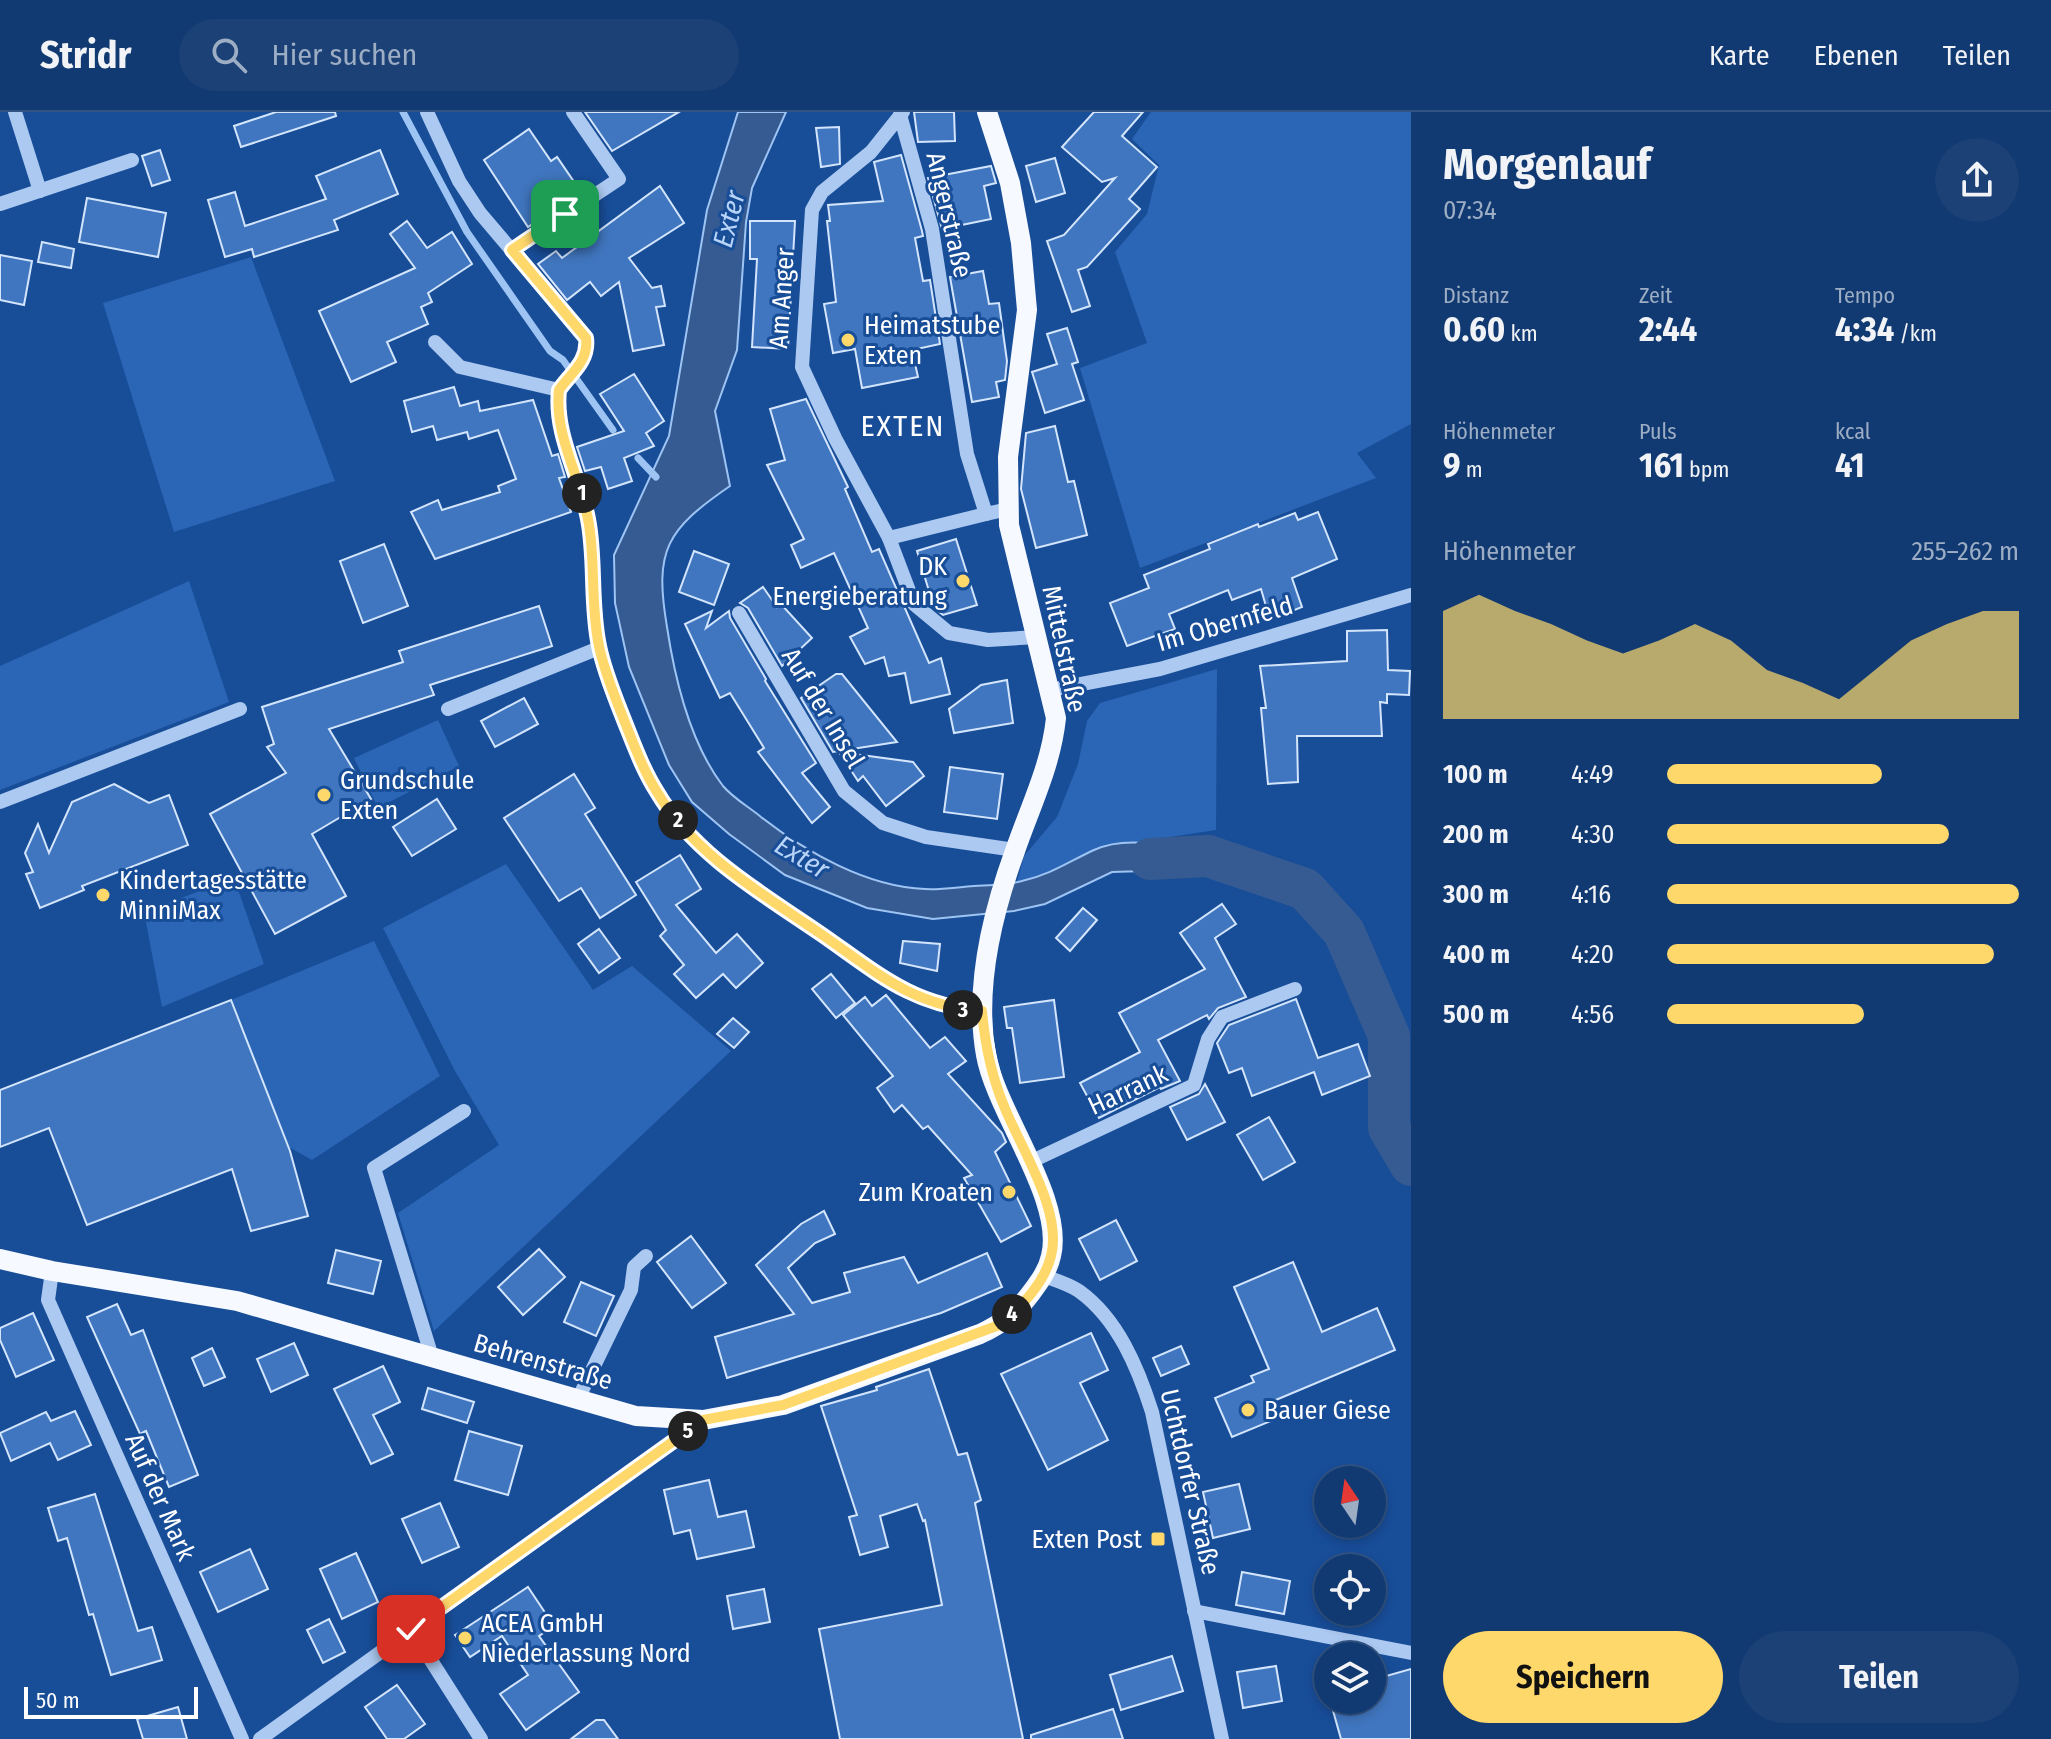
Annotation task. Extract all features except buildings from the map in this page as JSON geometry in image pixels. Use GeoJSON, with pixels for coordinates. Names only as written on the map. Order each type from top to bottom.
{"type":"FeatureCollection","features":[{"type":"Feature","properties":{"kind":"main road","name":"Mittelstraße"},"geometry":{"type":"LineString","coordinates":[[987,112],[1010,183],[1021,243],[1027,310],[1008,457],[1009,525],[1056,718],[1054,742],[1040,790],[1014,853],[994,927],[984,975],[982,1011],[986,1057],[1004,1107],[1030,1162],[1051,1222],[1052,1253],[1044,1276]]}},
{"type":"Feature","properties":{"kind":"main road","name":"Behrenstraße"},"geometry":{"type":"LineString","coordinates":[[0,1259],[52,1271],[237,1301],[636,1416],[703,1420],[783,1405],[980,1334],[1002,1324],[1022,1305],[1044,1276]]}},
{"type":"Feature","properties":{"kind":"street"},"geometry":{"type":"LineString","coordinates":[[15,112],[40,191]]}},
{"type":"Feature","properties":{"kind":"street"},"geometry":{"type":"LineString","coordinates":[[427,112],[459,181],[480,213],[586,338],[587,349],[581,363],[561,386],[560,426],[591,532],[592,586],[599,648],[639,758],[658,794],[687,832],[729,870],[892,984],[948,1009],[982,1011]]}},
{"type":"Feature","properties":{"kind":"street"},"geometry":{"type":"LineString","coordinates":[[512,250],[619,179],[573,112]]}},
{"type":"Feature","properties":{"kind":"street","name":"Angerstraße"},"geometry":{"type":"LineString","coordinates":[[901,114],[932,229],[967,454],[986,514]]}},
{"type":"Feature","properties":{"kind":"street","name":"Am Anger"},"geometry":{"type":"LineString","coordinates":[[901,114],[871,152],[822,192],[812,210],[802,367],[835,438],[889,538],[914,604],[949,633],[988,640],[1037,637]]}},
{"type":"Feature","properties":{"kind":"street"},"geometry":{"type":"LineString","coordinates":[[0,204],[132,160]]}},
{"type":"Feature","properties":{"kind":"street"},"geometry":{"type":"LineString","coordinates":[[435,342],[460,367],[561,386]]}},
{"type":"Feature","properties":{"kind":"street"},"geometry":{"type":"LineString","coordinates":[[889,538],[1008,509]]}},
{"type":"Feature","properties":{"kind":"street","name":"Im Obernfeld"},"geometry":{"type":"LineString","coordinates":[[1050,690],[1160,669],[1411,595]]}},
{"type":"Feature","properties":{"kind":"street","name":"Auf der Insel"},"geometry":{"type":"LineString","coordinates":[[739,613],[844,791],[883,823],[926,837],[1014,853]]}},
{"type":"Feature","properties":{"kind":"street"},"geometry":{"type":"LineString","coordinates":[[448,709],[599,648]]}},
{"type":"Feature","properties":{"kind":"street"},"geometry":{"type":"LineString","coordinates":[[0,802],[240,709]]}},
{"type":"Feature","properties":{"kind":"street","name":"Harrank"},"geometry":{"type":"LineString","coordinates":[[1030,1162],[1194,1085],[1208,1039],[1222,1017],[1295,989]]}},
{"type":"Feature","properties":{"kind":"street"},"geometry":{"type":"LineString","coordinates":[[432,1357],[374,1168],[464,1111]]}},
{"type":"Feature","properties":{"kind":"street"},"geometry":{"type":"LineString","coordinates":[[578,1399],[631,1290],[634,1267],[646,1256]]}},
{"type":"Feature","properties":{"kind":"street","name":"Auf der Mark"},"geometry":{"type":"LineString","coordinates":[[52,1271],[48,1300],[242,1739]]}},
{"type":"Feature","properties":{"kind":"street","name":"Uchtdorfer Straße"},"geometry":{"type":"LineString","coordinates":[[1044,1276],[1077,1289],[1100,1310],[1127,1348],[1141,1378],[1152,1412],[1222,1739]]}},
{"type":"Feature","properties":{"kind":"street"},"geometry":{"type":"LineString","coordinates":[[260,1739],[703,1420]]}},
{"type":"Feature","properties":{"kind":"street"},"geometry":{"type":"LineString","coordinates":[[1194,1611],[1411,1653]]}},
{"type":"Feature","properties":{"kind":"street"},"geometry":{"type":"LineString","coordinates":[[411,1629],[481,1739]]}},
{"type":"Feature","properties":{"kind":"shaded area"},"geometry":{"type":"Polygon","coordinates":[[[1151,112],[1411,112],[1411,424],[1357,453],[1376,478],[1140,568],[1080,368],[1147,343],[1115,252],[1147,214],[1159,165],[1132,139],[1151,112]]]}},
{"type":"Feature","properties":{"kind":"shaded area"},"geometry":{"type":"Polygon","coordinates":[[[251,257],[335,481],[174,532],[103,303],[251,257]]]}},
{"type":"Feature","properties":{"kind":"shaded area"},"geometry":{"type":"Polygon","coordinates":[[[189,581],[229,702],[0,790],[0,666],[189,581]]]}},
{"type":"Feature","properties":{"kind":"shaded area"},"geometry":{"type":"Polygon","coordinates":[[[1217,669],[1216,830],[1097,848],[1061,869],[1017,882],[1024,856],[1057,817],[1078,764],[1087,721],[1100,703],[1217,669]]]}},
{"type":"Feature","properties":{"kind":"shaded area"},"geometry":{"type":"Polygon","coordinates":[[[438,720],[459,766],[378,808],[354,758],[438,720]]]}},
{"type":"Feature","properties":{"kind":"shaded area"},"geometry":{"type":"Polygon","coordinates":[[[506,864],[593,990],[632,966],[731,1051],[434,1331],[398,1213],[499,1145],[455,1071],[383,928],[506,864]]]}},
{"type":"Feature","properties":{"kind":"shaded area"},"geometry":{"type":"Polygon","coordinates":[[[234,878],[264,964],[162,1007],[144,912],[234,878]]]}},
{"type":"Feature","properties":{"kind":"shaded area"},"geometry":{"type":"Polygon","coordinates":[[[374,941],[440,1076],[312,1160],[289,1147],[231,1000],[374,941]]]}},
{"type":"Feature","properties":{"kind":"water"},"geometry":{"type":"Polygon","coordinates":[[[738,112],[786,112],[752,188],[746,222],[737,350],[715,411],[730,486],[691,516],[679,530],[664,560],[662,579],[674,668],[693,731],[711,769],[731,794],[797,843],[859,875],[903,887],[937,889],[1016,882],[1051,871],[1094,850],[1122,843],[1151,844],[1208,856],[1176,870],[1112,872],[1045,904],[1014,911],[933,919],[867,908],[785,875],[692,802],[669,765],[629,667],[615,603],[614,555],[669,436],[707,210],[738,112]]]}},
{"type":"Feature","properties":{"kind":"waterway"},"geometry":{"type":"LineString","coordinates":[[403,112],[467,232],[550,351],[563,360],[613,430]]}},
{"type":"Feature","properties":{"kind":"waterway"},"geometry":{"type":"LineString","coordinates":[[638,458],[656,477]]}},
{"type":"Feature","properties":{"kind":"waterway","name":"Exter"},"geometry":{"type":"LineString","coordinates":[[1150,859],[1208,856],[1305,889],[1344,932],[1389,1036],[1389,1128],[1411,1165]]}},
{"type":"Feature","properties":{"kind":"place","name":"Heimatstube Exten"},"geometry":{"type":"Point","coordinates":[848,340]}},
{"type":"Feature","properties":{"kind":"place","name":"DK Energieberatung"},"geometry":{"type":"Point","coordinates":[963,581]}},
{"type":"Feature","properties":{"kind":"place","name":"Grundschule Exten"},"geometry":{"type":"Point","coordinates":[324,795]}},
{"type":"Feature","properties":{"kind":"place","name":"Kindertagesstätte MinniMax"},"geometry":{"type":"Point","coordinates":[103,895]}},
{"type":"Feature","properties":{"kind":"place","name":"Zum Kroaten"},"geometry":{"type":"Point","coordinates":[1009,1192]}},
{"type":"Feature","properties":{"kind":"place","name":"Bauer Giese"},"geometry":{"type":"Point","coordinates":[1248,1410]}},
{"type":"Feature","properties":{"kind":"place","name":"Exten Post"},"geometry":{"type":"Point","coordinates":[1158,1539]}},
{"type":"Feature","properties":{"kind":"place","name":"ACEA GmbH Niederlassung Nord"},"geometry":{"type":"Point","coordinates":[465,1638]}},
{"type":"Feature","properties":{"kind":"district","name":"EXTEN"},"geometry":{"type":"Point","coordinates":[903,426]}},
{"type":"Feature","properties":{"kind":"route"},"geometry":{"type":"LineString","coordinates":[[411,1629],[703,1420],[783,1405],[1002,1324],[1022,1305],[1044,1276],[1052,1253],[1051,1222],[1030,1162],[1004,1107],[986,1057],[982,1011],[948,1009],[892,984],[729,870],[687,832],[658,794],[639,758],[599,648],[590,558],[591,532],[560,426],[559,390],[583,361],[587,349],[586,338],[512,250],[565,214]]}}]}
